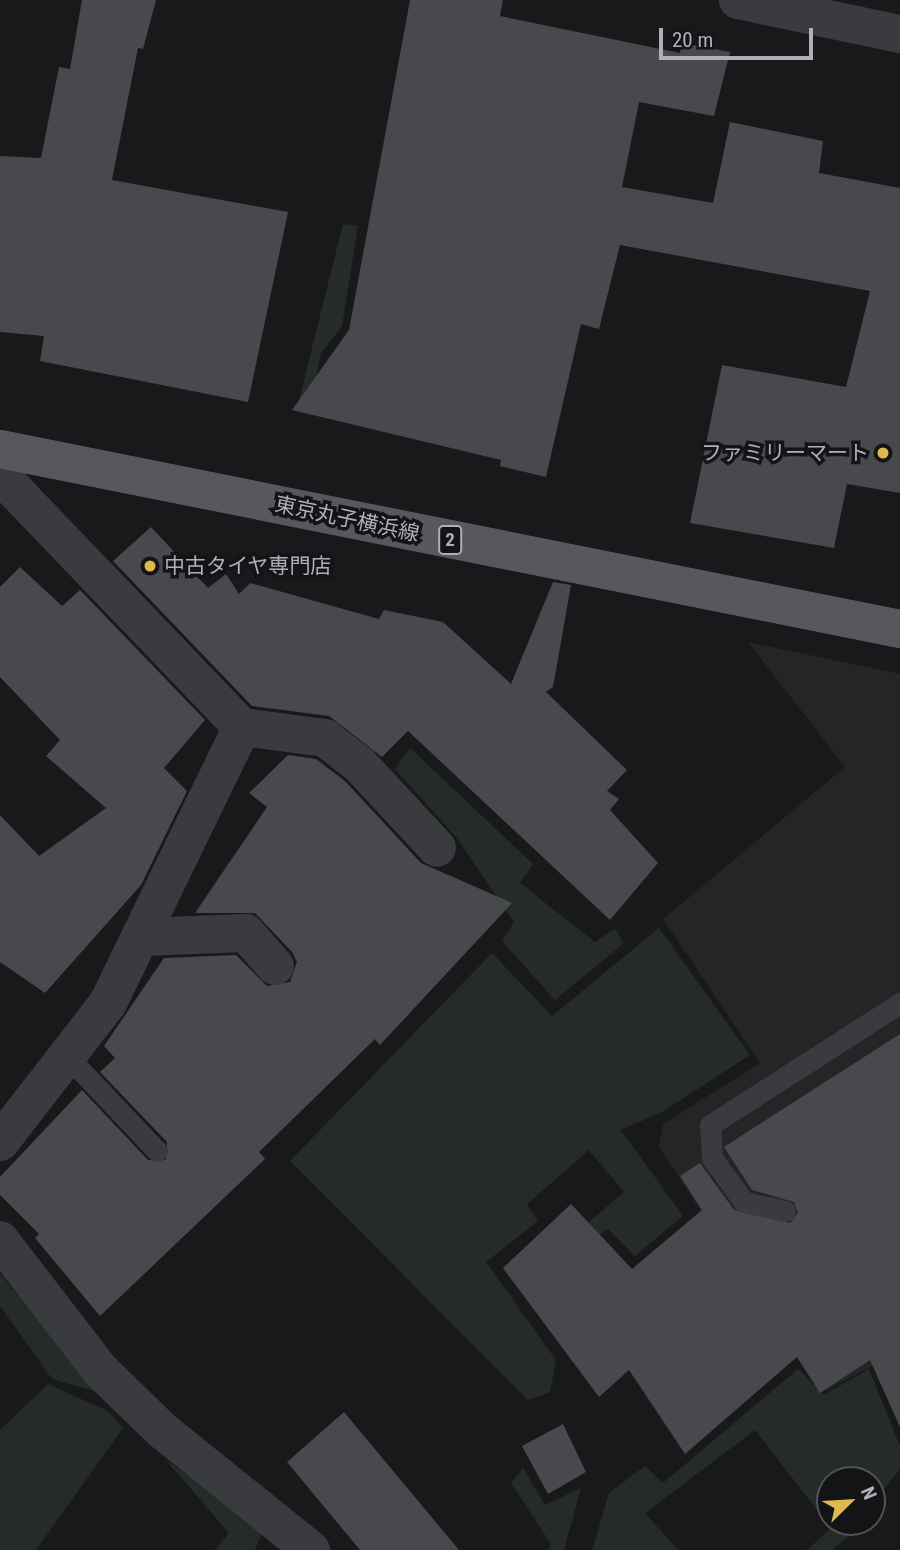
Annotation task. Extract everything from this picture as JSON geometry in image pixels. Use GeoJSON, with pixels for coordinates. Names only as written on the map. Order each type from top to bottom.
{"type":"FeatureCollection","features":[{"type":"Feature","properties":{"kind":"main road","name":"東京丸子横浜線"},"geometry":{"type":"LineString","coordinates":[[0,449],[900,629]]}},
{"type":"Feature","properties":{"kind":"street"},"geometry":{"type":"LineString","coordinates":[[738,0],[900,34]]}},
{"type":"Feature","properties":{"kind":"street"},"geometry":{"type":"LineString","coordinates":[[0,475],[242,727],[325,738],[360,765],[437,848]]}},
{"type":"Feature","properties":{"kind":"street"},"geometry":{"type":"LineString","coordinates":[[0,1142],[108,1003],[242,727]]}},
{"type":"Feature","properties":{"kind":"street"},"geometry":{"type":"LineString","coordinates":[[140,937],[246,933],[275,966]]}},
{"type":"Feature","properties":{"kind":"street"},"geometry":{"type":"LineString","coordinates":[[0,1240],[101,1371],[163,1431],[311,1550]]}},
{"type":"Feature","properties":{"kind":"lane"},"geometry":{"type":"LineString","coordinates":[[785,1210],[744,1202],[712,1158],[710,1125],[900,1003]]}},
{"type":"Feature","properties":{"kind":"lane"},"geometry":{"type":"LineString","coordinates":[[67,1056],[157,1151]]}},
{"type":"Feature","properties":{"kind":"shaded area"},"geometry":{"type":"Polygon","coordinates":[[[343,224],[358,226],[342,326],[321,353],[311,405],[299,400],[343,224]]]}},
{"type":"Feature","properties":{"kind":"shaded area"},"geometry":{"type":"Polygon","coordinates":[[[748,642],[900,674],[900,1352],[820,1393],[659,1147],[663,1124],[760,1063],[663,919],[845,767],[748,642]]]}},
{"type":"Feature","properties":{"kind":"shaded area"},"geometry":{"type":"Polygon","coordinates":[[[410,748],[533,864],[520,883],[595,942],[615,929],[624,943],[555,1000],[502,941],[514,922],[456,837],[395,769],[410,748]]]}},
{"type":"Feature","properties":{"kind":"shaded area"},"geometry":{"type":"Polygon","coordinates":[[[659,928],[750,1055],[662,1112],[621,1130],[683,1216],[635,1256],[608,1229],[580,1248],[570,1238],[624,1192],[589,1150],[527,1204],[538,1221],[486,1262],[556,1360],[550,1392],[528,1400],[290,1161],[492,953],[552,1016],[659,928]]]}},
{"type":"Feature","properties":{"kind":"shaded area"},"geometry":{"type":"Polygon","coordinates":[[[0,1274],[100,1393],[52,1379],[0,1306],[0,1274]]]}},
{"type":"Feature","properties":{"kind":"shaded area"},"geometry":{"type":"Polygon","coordinates":[[[798,1369],[824,1395],[869,1369],[900,1446],[900,1469],[886,1487],[886,1466],[816,1466],[816,1509],[755,1430],[645,1513],[678,1550],[592,1550],[609,1493],[645,1466],[663,1483],[798,1369]]]}},
{"type":"Feature","properties":{"kind":"shaded area"},"geometry":{"type":"Polygon","coordinates":[[[48,1384],[108,1411],[123,1428],[36,1550],[0,1550],[0,1430],[48,1384]]]}},
{"type":"Feature","properties":{"kind":"shaded area"},"geometry":{"type":"Polygon","coordinates":[[[165,1459],[263,1530],[255,1550],[215,1550],[229,1533],[165,1459]]]}},
{"type":"Feature","properties":{"kind":"shaded area"},"geometry":{"type":"Polygon","coordinates":[[[523,1468],[545,1505],[581,1488],[564,1550],[548,1550],[551,1544],[511,1483],[523,1468]]]}},
{"type":"Feature","properties":{"kind":"shaded area"},"geometry":{"type":"Polygon","coordinates":[[[822,1536],[848,1536],[832,1550],[807,1550],[822,1536]]]}},
{"type":"Feature","properties":{"kind":"building"},"geometry":{"type":"Polygon","coordinates":[[[82,0],[156,0],[143,49],[138,48],[112,180],[288,212],[248,402],[40,361],[44,336],[0,332],[0,156],[41,158],[59,67],[70,69],[82,0]]]}},
{"type":"Feature","properties":{"kind":"building"},"geometry":{"type":"Polygon","coordinates":[[[410,0],[503,0],[500,16],[680,53],[682,43],[730,52],[714,116],[639,102],[622,187],[713,203],[730,122],[823,141],[819,173],[900,188],[900,493],[847,484],[834,548],[690,523],[722,365],[846,387],[870,291],[620,245],[599,329],[581,324],[546,477],[500,466],[501,460],[292,410],[349,330],[410,0]]]}},
{"type":"Feature","properties":{"kind":"building"},"geometry":{"type":"Polygon","coordinates":[[[151,527],[208,588],[226,574],[239,594],[250,583],[379,619],[384,610],[443,622],[511,684],[553,582],[571,585],[553,687],[546,692],[627,770],[607,791],[619,799],[610,810],[658,863],[610,920],[408,731],[382,757],[329,716],[252,706],[113,561],[151,527]]]}},
{"type":"Feature","properties":{"kind":"building"},"geometry":{"type":"Polygon","coordinates":[[[20,567],[62,606],[80,590],[205,720],[164,768],[187,791],[141,885],[45,993],[0,962],[0,815],[39,856],[106,808],[46,756],[60,740],[0,677],[0,587],[20,567]]]}},
{"type":"Feature","properties":{"kind":"building"},"geometry":{"type":"Polygon","coordinates":[[[288,755],[316,759],[345,781],[421,863],[512,903],[380,1045],[375,1039],[259,1152],[265,1159],[100,1316],[35,1238],[39,1234],[0,1195],[0,1177],[82,1090],[148,1160],[166,1160],[167,1142],[100,1072],[115,1058],[104,1046],[164,958],[236,955],[267,986],[290,982],[297,962],[292,952],[255,913],[195,913],[267,807],[249,793],[288,755]]]}},
{"type":"Feature","properties":{"kind":"building"},"geometry":{"type":"Polygon","coordinates":[[[900,1034],[900,1427],[870,1360],[820,1393],[797,1357],[685,1454],[629,1370],[599,1397],[503,1268],[571,1204],[632,1269],[702,1210],[680,1176],[700,1163],[734,1210],[790,1223],[798,1213],[794,1202],[752,1190],[724,1147],[900,1034]]]}},
{"type":"Feature","properties":{"kind":"building"},"geometry":{"type":"Polygon","coordinates":[[[344,1412],[459,1550],[360,1550],[287,1462],[344,1412]]]}},
{"type":"Feature","properties":{"kind":"building"},"geometry":{"type":"Polygon","coordinates":[[[563,1424],[586,1472],[548,1494],[522,1446],[563,1424]]]}},
{"type":"Feature","properties":{"kind":"place","name":"ファミリーマート"},"geometry":{"type":"Point","coordinates":[883,453]}},
{"type":"Feature","properties":{"kind":"place","name":"中古タイヤ専門店"},"geometry":{"type":"Point","coordinates":[150,566]}}]}
